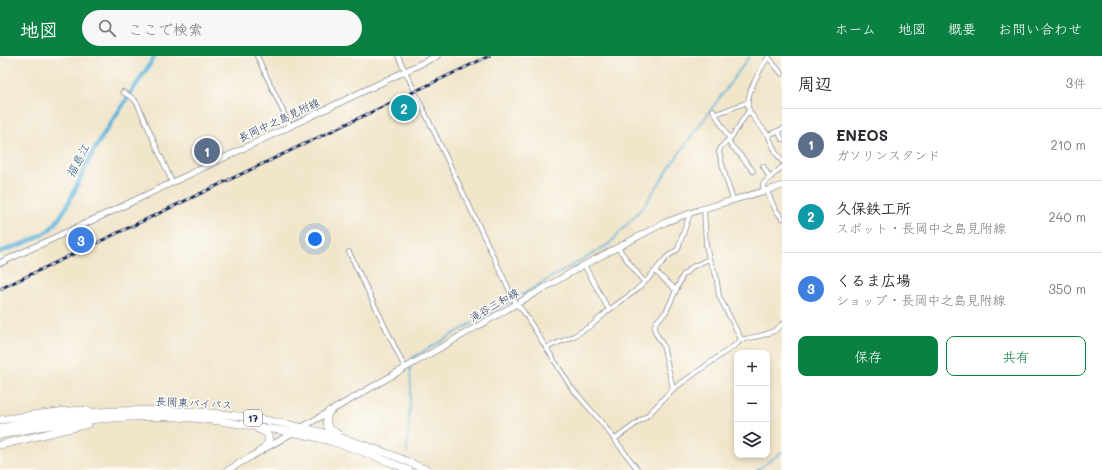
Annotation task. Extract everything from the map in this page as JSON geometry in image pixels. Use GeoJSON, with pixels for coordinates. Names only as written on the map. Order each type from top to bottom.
{"type":"FeatureCollection","features":[{"type":"Feature","properties":{"kind":"highway","name":"長岡東バイパス"},"geometry":{"type":"LineString","coordinates":[[71,419],[106,409],[213,413],[302,427],[359,442],[427,470]]}},
{"type":"Feature","properties":{"kind":"highway"},"geometry":{"type":"LineString","coordinates":[[329,411],[326,422],[331,430],[388,450],[433,470]]}},
{"type":"Feature","properties":{"kind":"highway"},"geometry":{"type":"LineString","coordinates":[[0,420],[28,415],[71,419]]}},
{"type":"Feature","properties":{"kind":"highway","name":"長岡東バイパス"},"geometry":{"type":"LineString","coordinates":[[71,419],[124,417],[192,418],[293,432],[334,442],[362,451],[410,470]]}},
{"type":"Feature","properties":{"kind":"highway"},"geometry":{"type":"LineString","coordinates":[[134,417],[234,426],[259,430],[266,433],[269,440],[268,445],[260,451]]}},
{"type":"Feature","properties":{"kind":"highway"},"geometry":{"type":"LineString","coordinates":[[0,428],[71,419]]}},
{"type":"Feature","properties":{"kind":"highway"},"geometry":{"type":"LineString","coordinates":[[0,435],[71,419]]}},
{"type":"Feature","properties":{"kind":"highway"},"geometry":{"type":"LineString","coordinates":[[0,445],[12,442],[71,419]]}},
{"type":"Feature","properties":{"kind":"main road","name":"長岡中之島見附線"},"geometry":{"type":"LineString","coordinates":[[0,263],[437,56]]}},
{"type":"Feature","properties":{"kind":"main road","name":"滝谷三和線"},"geometry":{"type":"LineString","coordinates":[[228,470],[584,265],[666,222],[704,208],[782,186]]}},
{"type":"Feature","properties":{"kind":"street"},"geometry":{"type":"LineString","coordinates":[[257,56],[290,126]]}},
{"type":"Feature","properties":{"kind":"street"},"geometry":{"type":"LineString","coordinates":[[398,56],[516,304],[571,387],[615,439],[638,470]]}},
{"type":"Feature","properties":{"kind":"street"},"geometry":{"type":"LineString","coordinates":[[782,74],[769,57],[754,81],[748,102],[749,110],[768,135],[776,154],[782,161]]}},
{"type":"Feature","properties":{"kind":"street"},"geometry":{"type":"LineString","coordinates":[[124,93],[131,97],[138,105],[172,182]]}},
{"type":"Feature","properties":{"kind":"street"},"geometry":{"type":"LineString","coordinates":[[748,102],[714,112],[729,141],[753,171]]}},
{"type":"Feature","properties":{"kind":"street"},"geometry":{"type":"LineString","coordinates":[[733,200],[720,157],[720,152],[721,147],[729,141],[749,110]]}},
{"type":"Feature","properties":{"kind":"street"},"geometry":{"type":"LineString","coordinates":[[768,135],[780,130],[782,139]]}},
{"type":"Feature","properties":{"kind":"street"},"geometry":{"type":"LineString","coordinates":[[763,166],[770,178]]}},
{"type":"Feature","properties":{"kind":"street"},"geometry":{"type":"LineString","coordinates":[[782,167],[763,184],[765,191],[775,209],[782,218]]}},
{"type":"Feature","properties":{"kind":"street"},"geometry":{"type":"LineString","coordinates":[[704,208],[709,259],[716,275],[720,296],[741,339]]}},
{"type":"Feature","properties":{"kind":"street"},"geometry":{"type":"LineString","coordinates":[[546,348],[574,336],[592,325],[609,310],[627,298],[655,271],[666,257],[678,249],[690,213]]}},
{"type":"Feature","properties":{"kind":"street"},"geometry":{"type":"LineString","coordinates":[[618,248],[644,282]]}},
{"type":"Feature","properties":{"kind":"street"},"geometry":{"type":"LineString","coordinates":[[349,252],[405,368]]}},
{"type":"Feature","properties":{"kind":"street"},"geometry":{"type":"LineString","coordinates":[[673,389],[663,345],[654,329],[656,322],[666,312],[683,275],[687,270],[709,259]]}},
{"type":"Feature","properties":{"kind":"street"},"geometry":{"type":"LineString","coordinates":[[584,265],[609,310]]}},
{"type":"Feature","properties":{"kind":"street"},"geometry":{"type":"LineString","coordinates":[[655,271],[676,290]]}},
{"type":"Feature","properties":{"kind":"street"},"geometry":{"type":"LineString","coordinates":[[615,439],[648,415],[673,389],[738,343],[741,339],[775,331],[782,324]]}},
{"type":"Feature","properties":{"kind":"waterway","name":"福島江"},"geometry":{"type":"LineString","coordinates":[[0,252],[28,242],[41,235],[52,227],[58,220],[64,211],[94,150],[155,56]]}},
{"type":"Feature","properties":{"kind":"waterway"},"geometry":{"type":"LineString","coordinates":[[410,363],[412,358],[609,244],[644,206],[675,159],[750,56]]}},
{"type":"Feature","properties":{"kind":"waterway"},"geometry":{"type":"LineString","coordinates":[[407,453],[411,389],[410,367]]}},
{"type":"Feature","properties":{"kind":"waterway"},"geometry":{"type":"LineString","coordinates":[[757,470],[782,452]]}},
{"type":"Feature","properties":{"kind":"railway"},"geometry":{"type":"LineString","coordinates":[[0,289],[489,56]]}},
{"type":"Feature","properties":{"kind":"place","name":"久保鉄工所"},"geometry":{"type":"Point","coordinates":[404,108]}},
{"type":"Feature","properties":{"kind":"place","name":"ENEOS"},"geometry":{"type":"Point","coordinates":[207,151]}},
{"type":"Feature","properties":{"kind":"place","name":"くるま広場"},"geometry":{"type":"Point","coordinates":[81,240]}}]}
